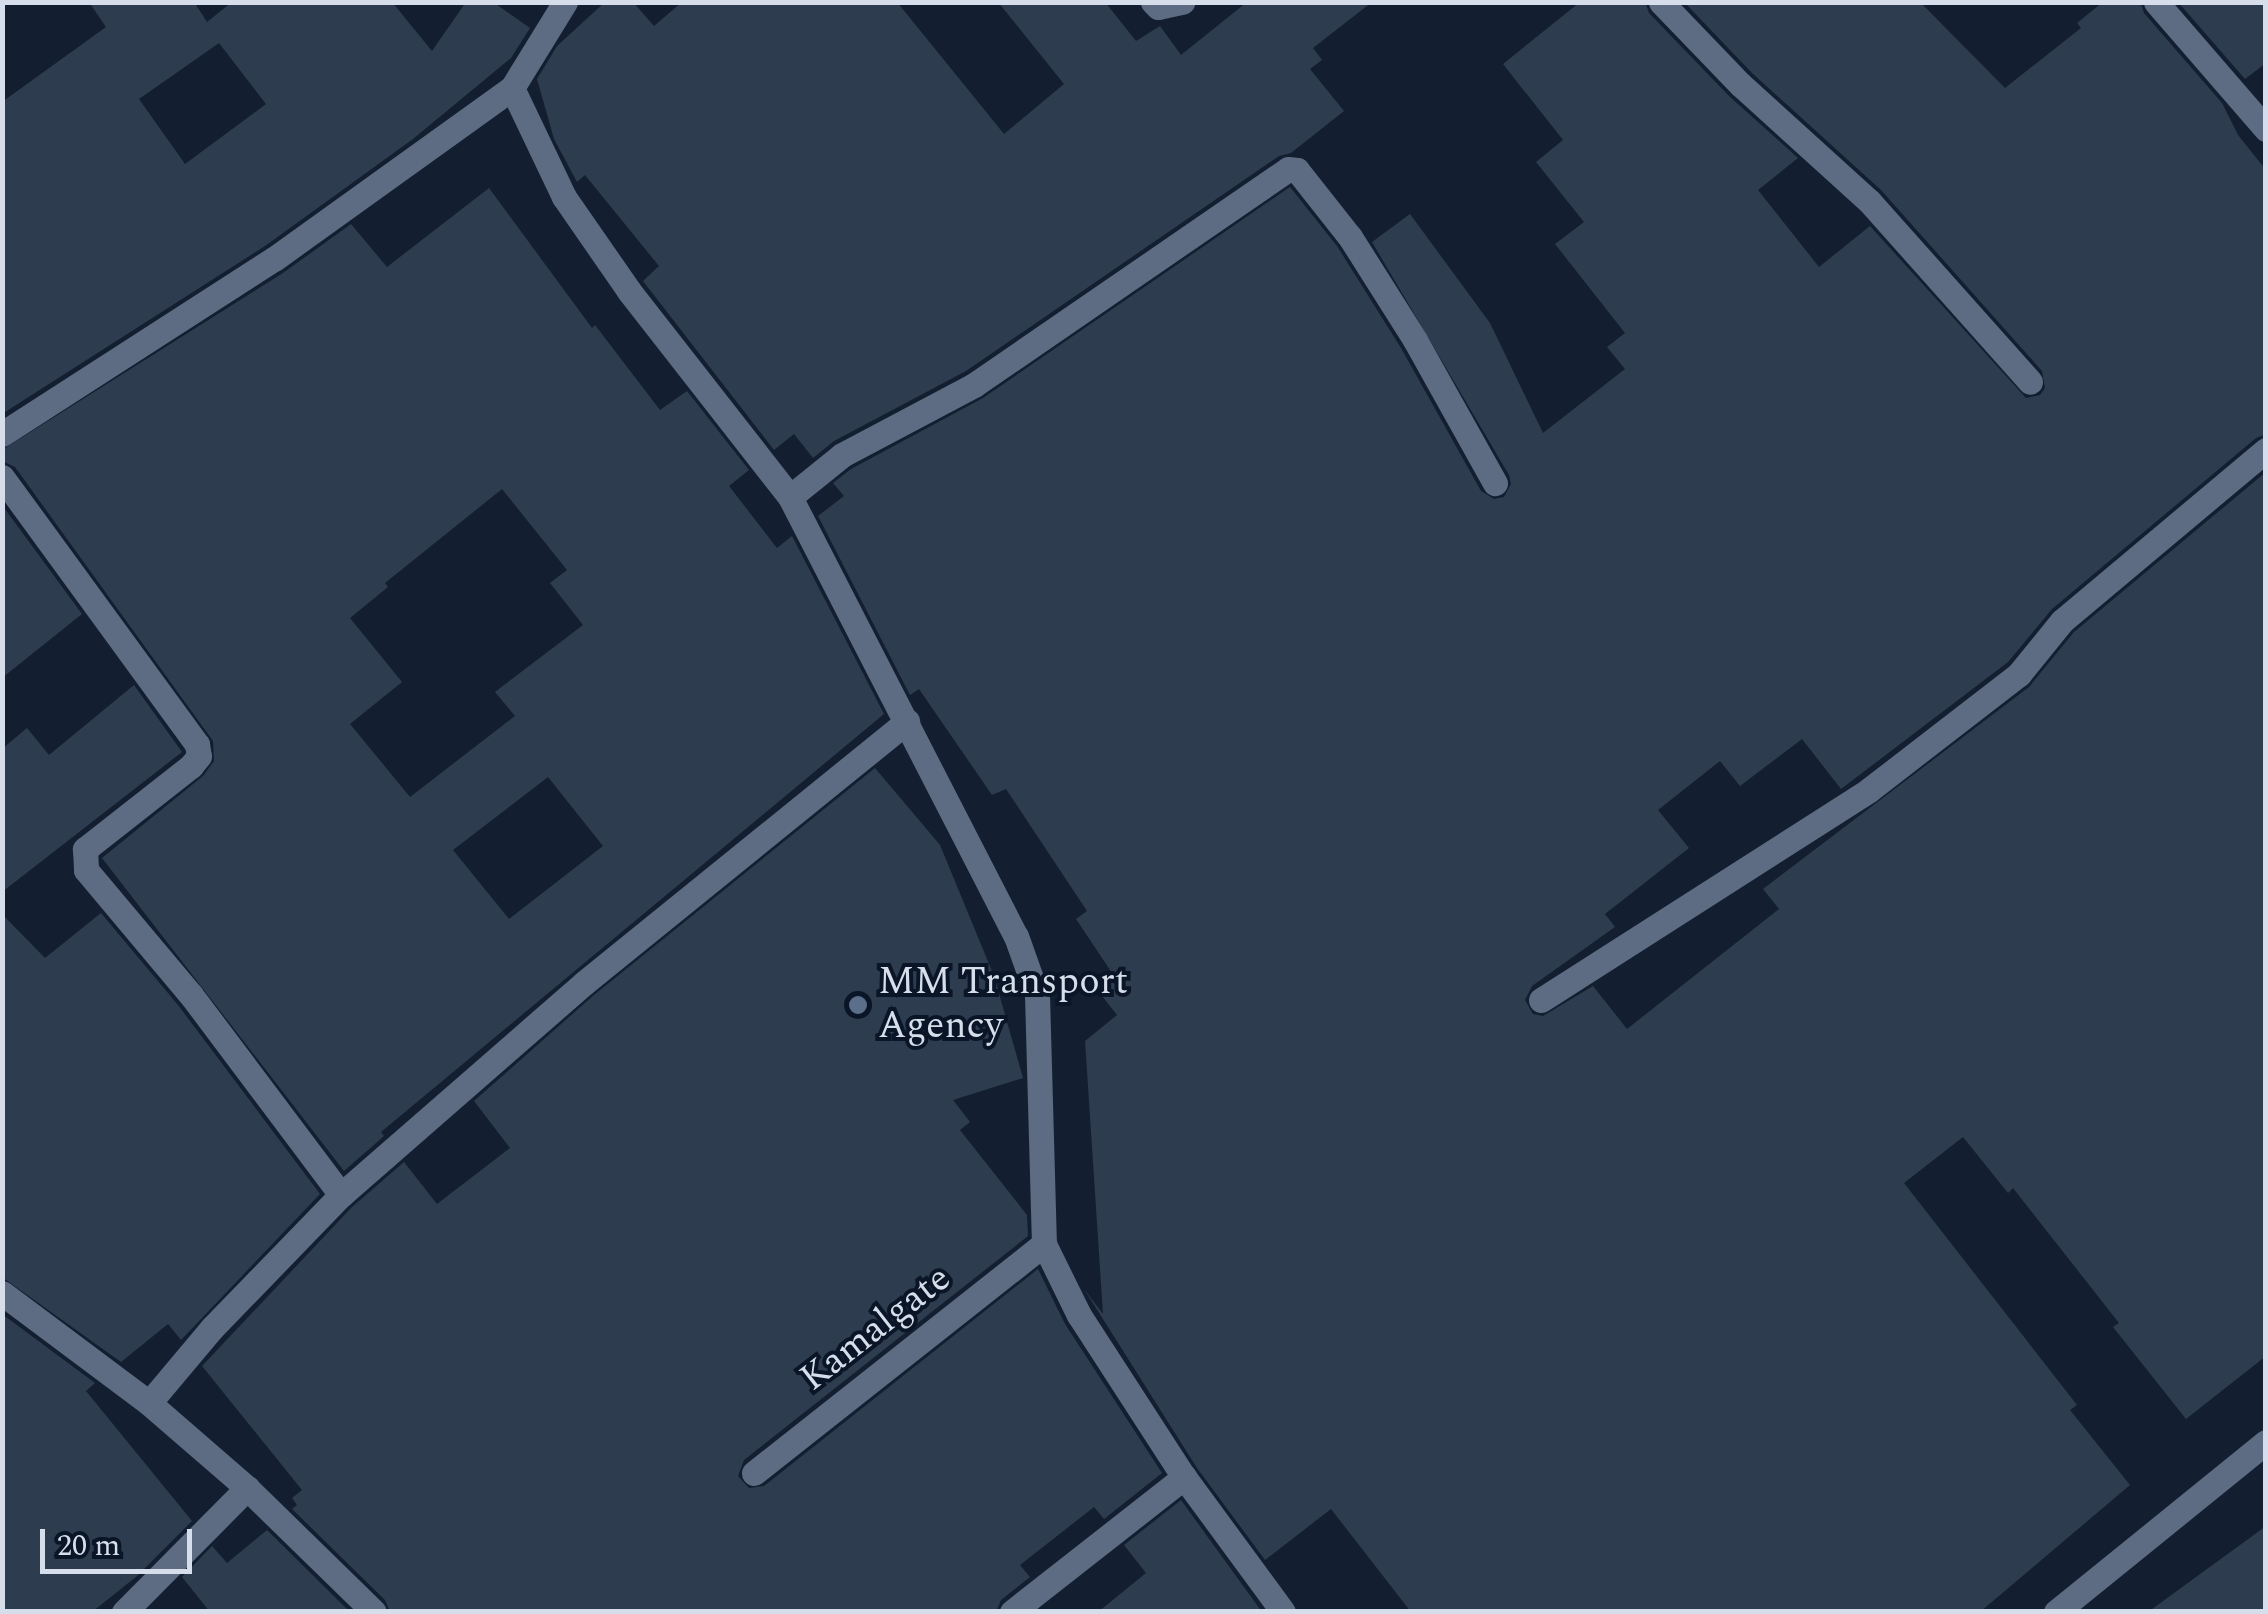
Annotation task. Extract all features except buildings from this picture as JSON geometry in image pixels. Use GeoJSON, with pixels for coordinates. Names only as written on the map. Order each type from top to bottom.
{"type":"FeatureCollection","features":[{"type":"Feature","properties":{"kind":"street"},"geometry":{"type":"LineString","coordinates":[[2,434],[274,259],[512,88],[565,2]]}},
{"type":"Feature","properties":{"kind":"street"},"geometry":{"type":"LineString","coordinates":[[1153,2],[1158,7],[1182,2]]}},
{"type":"Feature","properties":{"kind":"street"},"geometry":{"type":"LineString","coordinates":[[1661,2],[1741,86],[1869,201],[2030,382]]}},
{"type":"Feature","properties":{"kind":"street"},"geometry":{"type":"LineString","coordinates":[[2156,2],[2266,129]]}},
{"type":"Feature","properties":{"kind":"street"},"geometry":{"type":"LineString","coordinates":[[512,88],[564,197],[629,291],[790,496],[1016,936],[1037,995],[1044,1244],[1079,1315],[1184,1478],[1283,1612]]}},
{"type":"Feature","properties":{"kind":"street"},"geometry":{"type":"LineString","coordinates":[[790,496],[842,455],[974,385],[1288,169],[1297,170],[1350,237],[1415,340],[1495,483]]}},
{"type":"Feature","properties":{"kind":"street"},"geometry":{"type":"LineString","coordinates":[[1542,1000],[1869,790],[2019,674],[2062,621],[2266,450]]}},
{"type":"Feature","properties":{"kind":"street"},"geometry":{"type":"LineString","coordinates":[[2,477],[198,744],[199,756],[191,766],[85,849],[86,870],[192,995],[341,1195]]}},
{"type":"Feature","properties":{"kind":"street"},"geometry":{"type":"LineString","coordinates":[[149,1403],[212,1328],[341,1195],[584,982],[906,721]]}},
{"type":"Feature","properties":{"kind":"street","name":"Kamalgate"},"geometry":{"type":"LineString","coordinates":[[754,1473],[1044,1244]]}},
{"type":"Feature","properties":{"kind":"street"},"geometry":{"type":"LineString","coordinates":[[2,1293],[149,1403],[248,1488],[374,1612]]}},
{"type":"Feature","properties":{"kind":"street"},"geometry":{"type":"LineString","coordinates":[[2056,1612],[2266,1442]]}},
{"type":"Feature","properties":{"kind":"street"},"geometry":{"type":"LineString","coordinates":[[1012,1612],[1184,1478]]}},
{"type":"Feature","properties":{"kind":"street"},"geometry":{"type":"LineString","coordinates":[[124,1612],[248,1488]]}},
{"type":"Feature","properties":{"kind":"place","name":"MM Transport Agency"},"geometry":{"type":"Point","coordinates":[858,1005]}}]}
